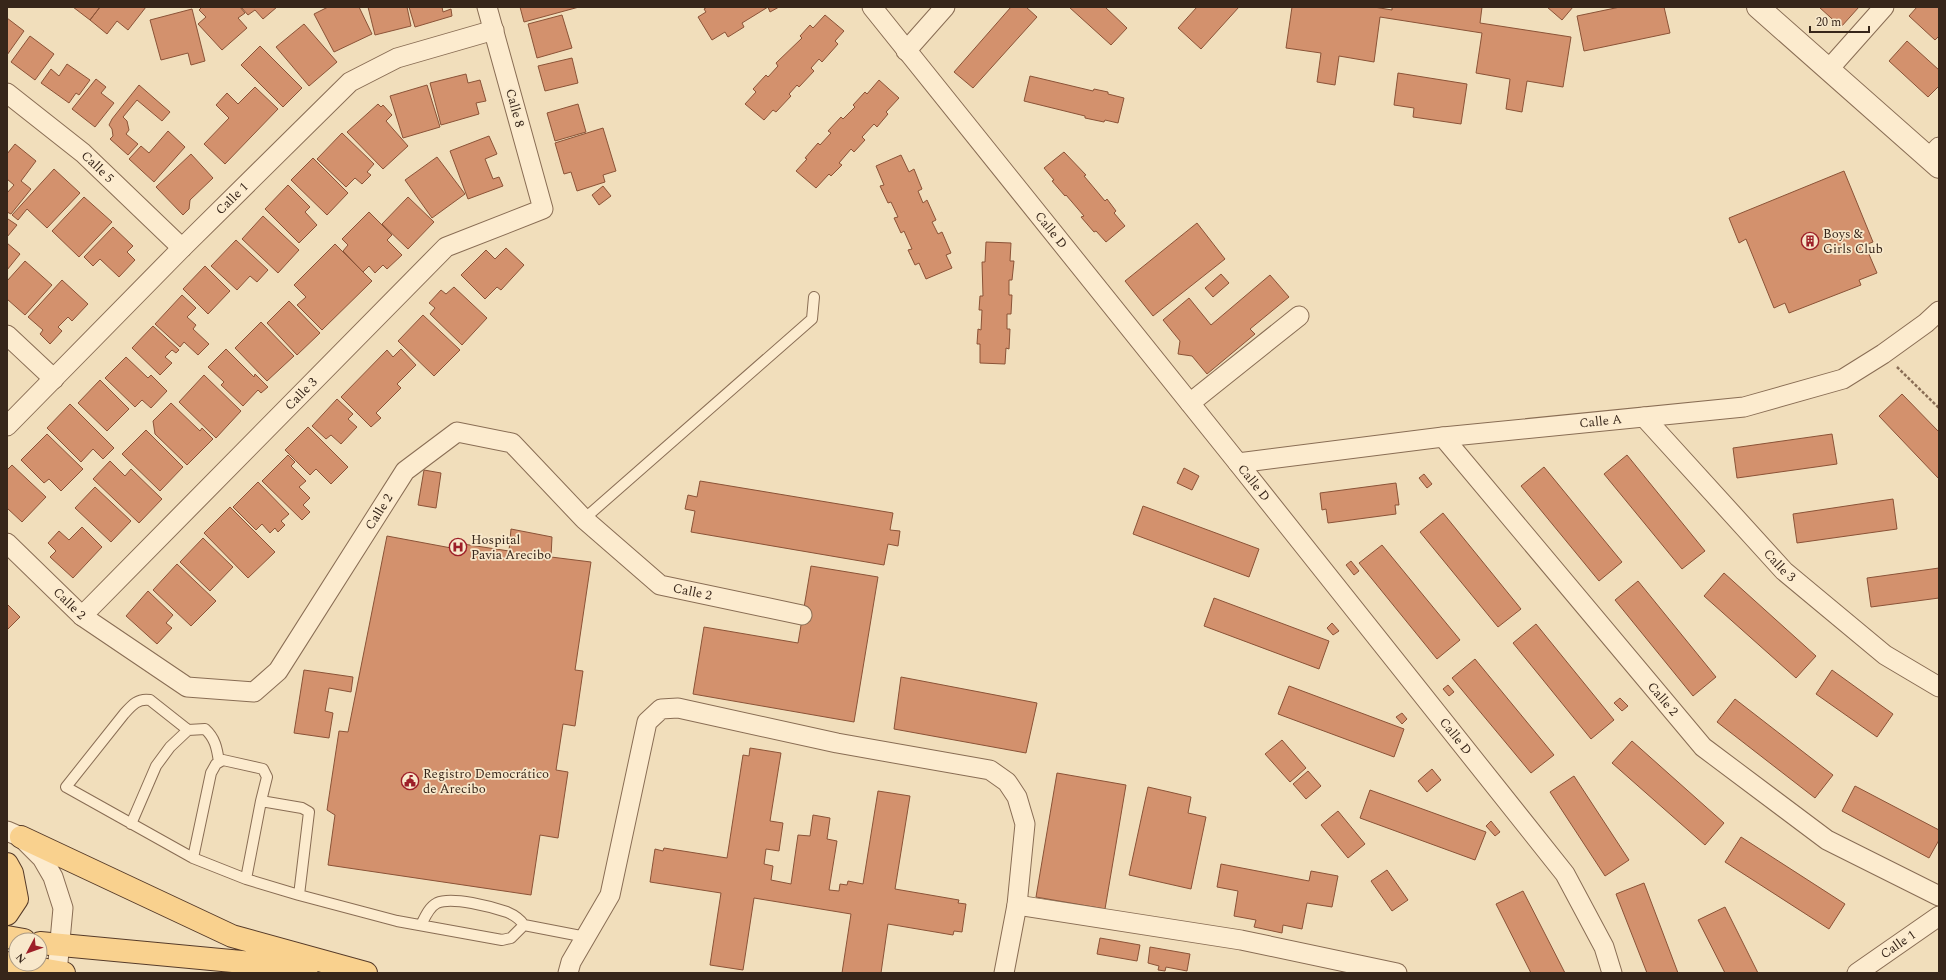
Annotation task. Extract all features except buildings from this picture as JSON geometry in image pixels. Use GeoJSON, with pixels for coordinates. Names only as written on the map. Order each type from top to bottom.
{"type":"FeatureCollection","features":[{"type":"Feature","properties":{"kind":"main road"},"geometry":{"type":"LineString","coordinates":[[14,834],[232,936],[366,973]]}},
{"type":"Feature","properties":{"kind":"main road"},"geometry":{"type":"LineString","coordinates":[[7,864],[12,873],[17,899],[7,914]]}},
{"type":"Feature","properties":{"kind":"main road"},"geometry":{"type":"LineString","coordinates":[[48,944],[358,973]]}},
{"type":"Feature","properties":{"kind":"main road"},"geometry":{"type":"LineString","coordinates":[[7,963],[60,973]]}},
{"type":"Feature","properties":{"kind":"street","name":"Calle 8"},"geometry":{"type":"LineString","coordinates":[[487,7],[543,209]]}},
{"type":"Feature","properties":{"kind":"street","name":"Calle D"},"geometry":{"type":"LineString","coordinates":[[872,7],[1238,462],[1565,874],[1604,947],[1612,973]]}},
{"type":"Feature","properties":{"kind":"street"},"geometry":{"type":"LineString","coordinates":[[906,51],[945,7]]}},
{"type":"Feature","properties":{"kind":"street"},"geometry":{"type":"LineString","coordinates":[[1758,7],[1828,70],[1936,157]]}},
{"type":"Feature","properties":{"kind":"street"},"geometry":{"type":"LineString","coordinates":[[1828,70],[1884,7]]}},
{"type":"Feature","properties":{"kind":"street","name":"Calle 1"},"geometry":{"type":"LineString","coordinates":[[7,426],[182,248],[350,82],[396,58],[494,30]]}},
{"type":"Feature","properties":{"kind":"street","name":"Calle 5"},"geometry":{"type":"LineString","coordinates":[[7,93],[83,153],[182,248]]}},
{"type":"Feature","properties":{"kind":"street","name":"Calle 3"},"geometry":{"type":"LineString","coordinates":[[82,616],[446,247],[543,209]]}},
{"type":"Feature","properties":{"kind":"street","name":"Calle A"},"geometry":{"type":"LineString","coordinates":[[1238,462],[1443,437],[1744,407],[1843,379],[1883,354],[1926,323],[1939,311]]}},
{"type":"Feature","properties":{"kind":"street"},"geometry":{"type":"LineString","coordinates":[[1190,403],[1299,316]]}},
{"type":"Feature","properties":{"kind":"street"},"geometry":{"type":"LineString","coordinates":[[7,335],[54,379]]}},
{"type":"Feature","properties":{"kind":"street","name":"Calle 3"},"geometry":{"type":"LineString","coordinates":[[1644,417],[1784,571],[1885,655],[1939,688]]}},
{"type":"Feature","properties":{"kind":"street","name":"Calle 2"},"geometry":{"type":"LineString","coordinates":[[7,543],[82,616],[187,687],[254,692],[278,671],[405,471],[457,432],[512,443],[584,519],[660,585],[802,615]]}},
{"type":"Feature","properties":{"kind":"street","name":"Calle 2"},"geometry":{"type":"LineString","coordinates":[[1443,437],[1703,747],[1827,840],[1939,896]]}},
{"type":"Feature","properties":{"kind":"street"},"geometry":{"type":"LineString","coordinates":[[568,973],[571,962],[610,895],[648,722],[661,709],[678,708],[837,743],[990,770],[1007,782],[1017,797],[1025,824],[1017,905],[1004,973]]}},
{"type":"Feature","properties":{"kind":"street"},"geometry":{"type":"LineString","coordinates":[[14,834],[42,858],[53,877],[64,908],[60,973]]}},
{"type":"Feature","properties":{"kind":"street"},"geometry":{"type":"LineString","coordinates":[[1017,905],[1241,940],[1397,973]]}},
{"type":"Feature","properties":{"kind":"street","name":"Calle 1"},"geometry":{"type":"LineString","coordinates":[[1857,973],[1939,916]]}},
{"type":"Feature","properties":{"kind":"lane"},"geometry":{"type":"LineString","coordinates":[[584,519],[812,319],[814,296]]}},
{"type":"Feature","properties":{"kind":"lane"},"geometry":{"type":"LineString","coordinates":[[188,730],[150,700],[143,699],[134,704],[124,714],[66,787],[193,858],[246,879],[299,895],[397,920],[502,940],[510,938],[524,925]]}},
{"type":"Feature","properties":{"kind":"lane"},"geometry":{"type":"LineString","coordinates":[[131,824],[156,766],[170,746],[188,730],[205,729],[210,734],[217,746],[219,762]]}},
{"type":"Feature","properties":{"kind":"lane"},"geometry":{"type":"LineString","coordinates":[[193,858],[213,768],[223,760],[263,769],[267,776],[246,879]]}},
{"type":"Feature","properties":{"kind":"lane"},"geometry":{"type":"LineString","coordinates":[[261,801],[302,808],[309,812],[299,895]]}},
{"type":"Feature","properties":{"kind":"lane"},"geometry":{"type":"LineString","coordinates":[[421,925],[430,909],[436,904],[446,900],[507,912],[520,919],[524,925],[586,936]]}},
{"type":"Feature","properties":{"kind":"path"},"geometry":{"type":"LineString","coordinates":[[1883,354],[1939,408]]}},
{"type":"Feature","properties":{"kind":"place","name":"Boys & Girls Club"},"geometry":{"type":"Point","coordinates":[1810,241]}},
{"type":"Feature","properties":{"kind":"place","name":"Hospital Pavia Arecibo"},"geometry":{"type":"Point","coordinates":[458,547]}},
{"type":"Feature","properties":{"kind":"place","name":"Registro Democrático de Arecibo"},"geometry":{"type":"Point","coordinates":[410,781]}}]}
